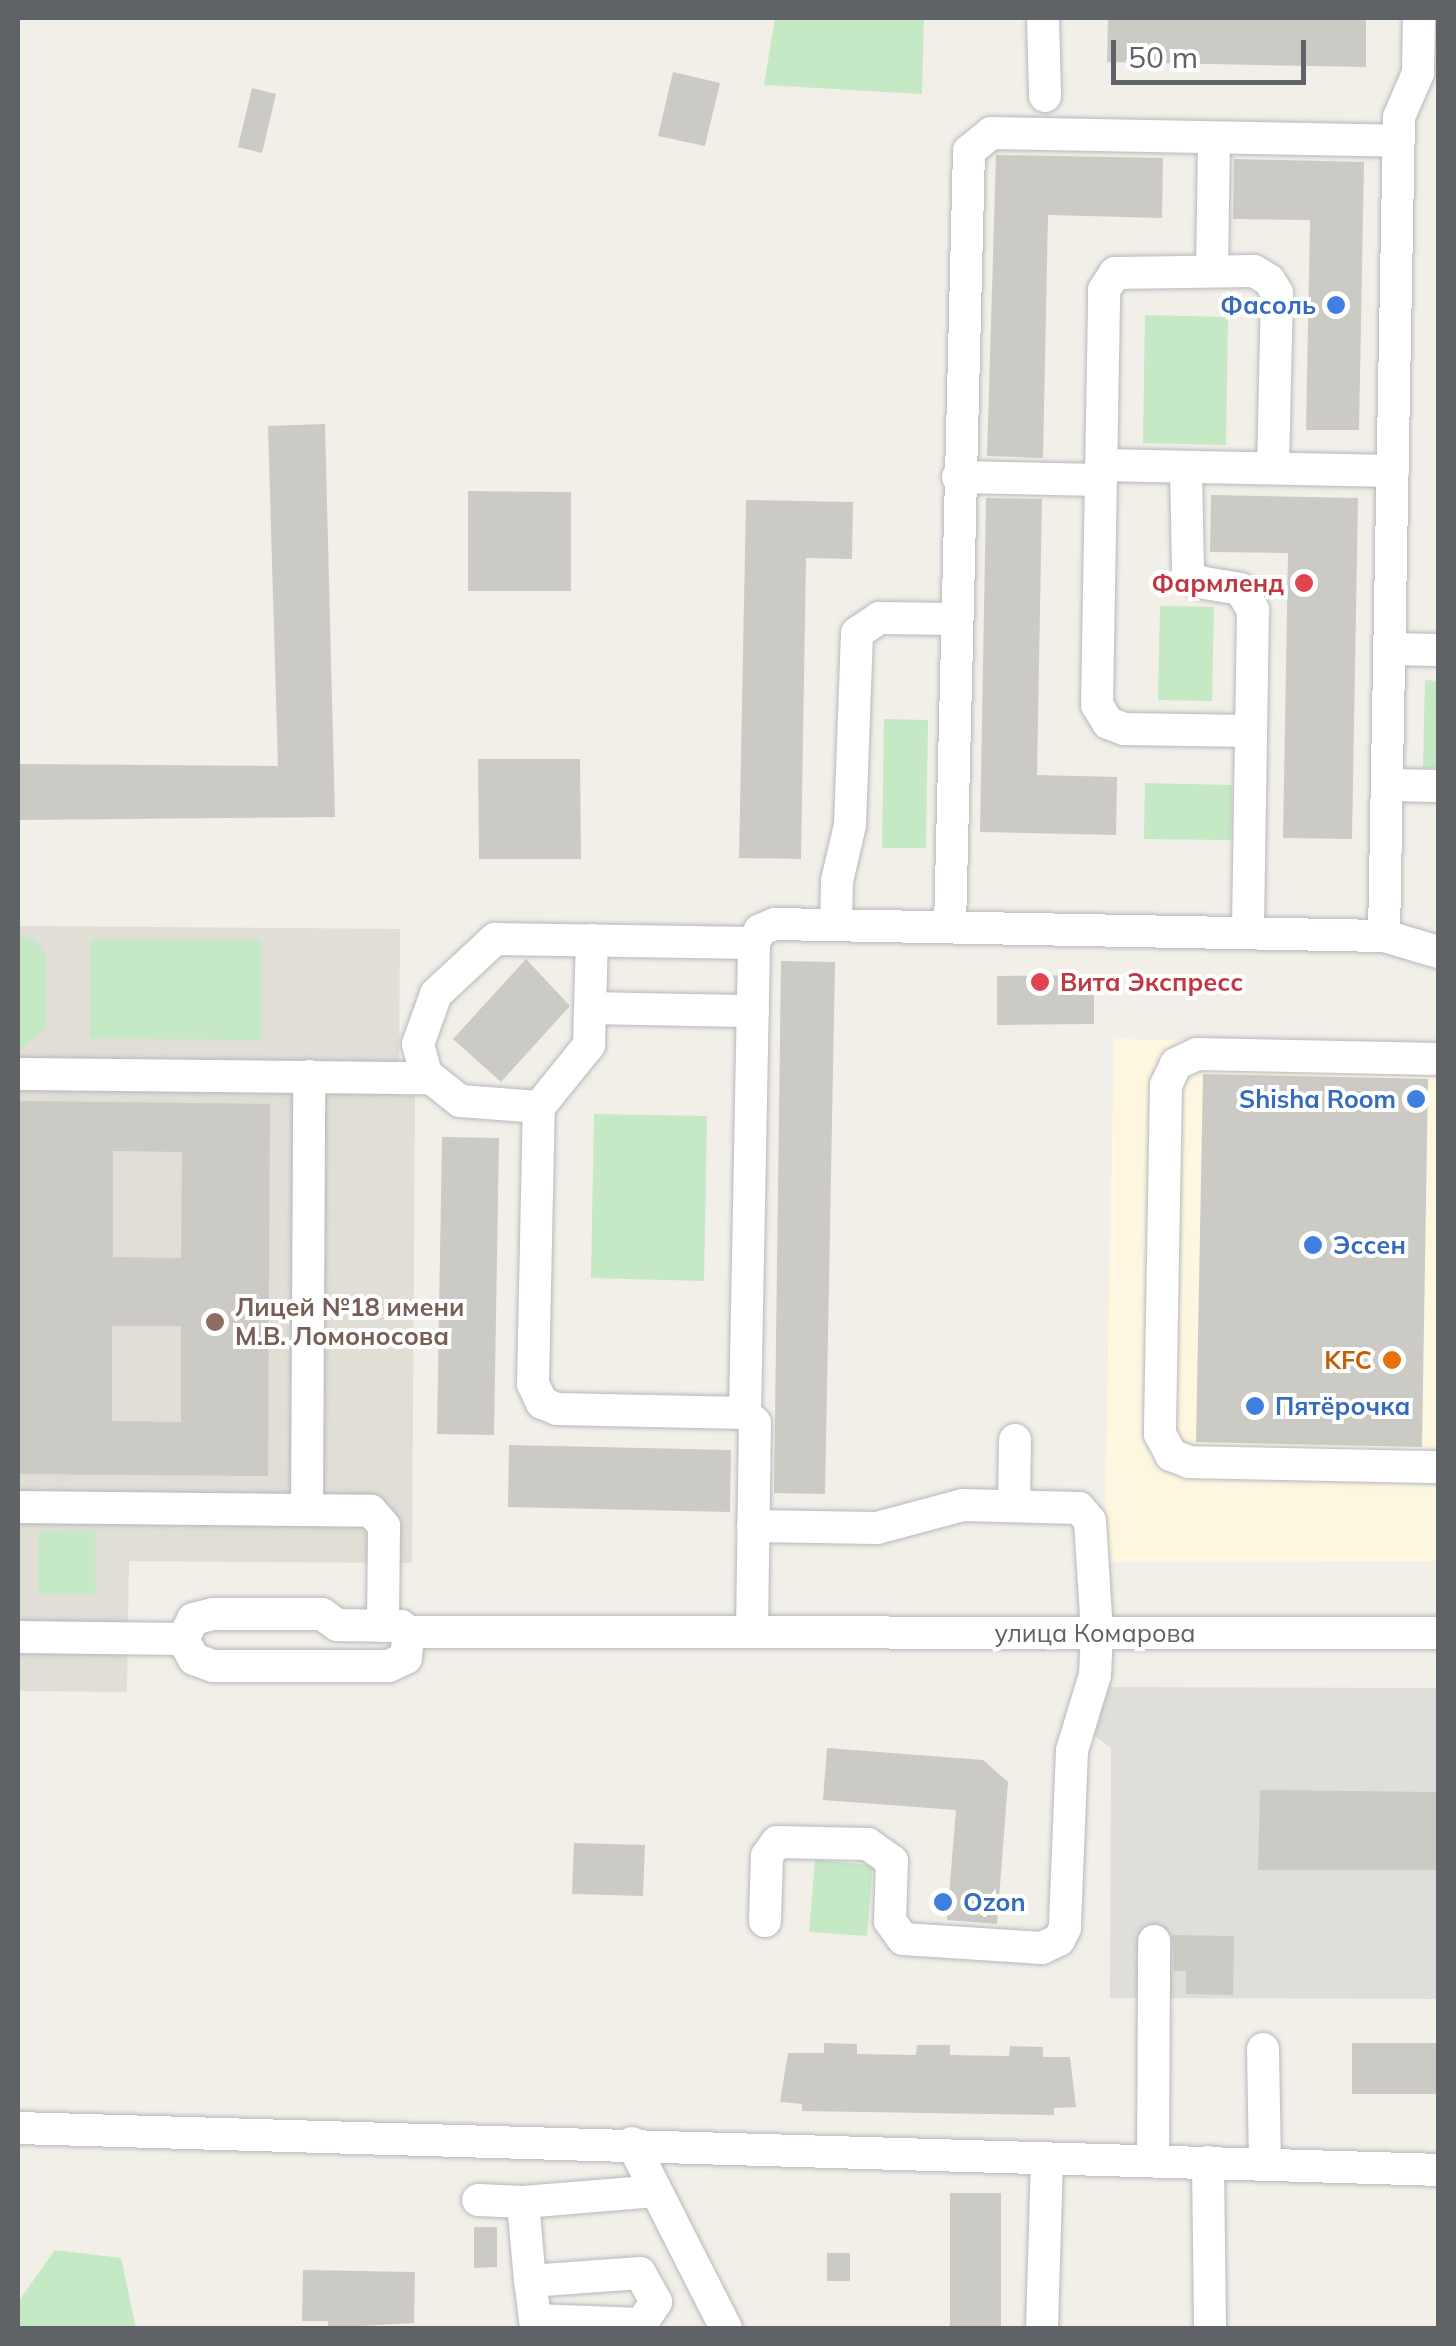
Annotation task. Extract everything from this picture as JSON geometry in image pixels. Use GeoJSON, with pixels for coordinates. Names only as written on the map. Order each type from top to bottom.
{"type":"FeatureCollection","features":[{"type":"Feature","properties":{"kind":"street"},"geometry":{"type":"LineString","coordinates":[[1043,18],[1045,96]]}},
{"type":"Feature","properties":{"kind":"street"},"geometry":{"type":"LineString","coordinates":[[1384,936],[1398,141],[1400,113],[1428,60],[1419,18]]}},
{"type":"Feature","properties":{"kind":"street"},"geometry":{"type":"LineString","coordinates":[[950,927],[964,168],[973,146],[991,133],[1398,141]]}},
{"type":"Feature","properties":{"kind":"street"},"geometry":{"type":"LineString","coordinates":[[1212,270],[1214,138]]}},
{"type":"Feature","properties":{"kind":"street"},"geometry":{"type":"LineString","coordinates":[[1252,731],[1124,729],[1099,712],[1107,282],[1132,268],[1254,271],[1277,293],[1273,468]]}},
{"type":"Feature","properties":{"kind":"street"},"geometry":{"type":"LineString","coordinates":[[958,477],[1186,466],[1393,471]]}},
{"type":"Feature","properties":{"kind":"street"},"geometry":{"type":"LineString","coordinates":[[1186,466],[1184,566],[1199,582],[1240,589],[1253,610],[1248,933]]}},
{"type":"Feature","properties":{"kind":"street"},"geometry":{"type":"LineString","coordinates":[[836,925],[838,873],[850,824],[853,644],[863,626],[879,618],[955,619]]}},
{"type":"Feature","properties":{"kind":"street"},"geometry":{"type":"LineString","coordinates":[[1389,649],[1438,650]]}},
{"type":"Feature","properties":{"kind":"street"},"geometry":{"type":"LineString","coordinates":[[1387,785],[1438,786]]}},
{"type":"Feature","properties":{"kind":"street"},"geometry":{"type":"LineString","coordinates":[[752,1632],[755,1424],[745,1413],[752,1011],[754,943],[769,925],[1384,936],[1438,952]]}},
{"type":"Feature","properties":{"kind":"street"},"geometry":{"type":"LineString","coordinates":[[538,1108],[470,1104],[430,1078],[418,1054],[424,1014],[475,951],[501,938],[754,943]]}},
{"type":"Feature","properties":{"kind":"street"},"geometry":{"type":"LineString","coordinates":[[592,940],[591,1008],[584,1056],[538,1108],[538,1398],[557,1409],[745,1413]]}},
{"type":"Feature","properties":{"kind":"street"},"geometry":{"type":"LineString","coordinates":[[591,1008],[752,1011]]}},
{"type":"Feature","properties":{"kind":"street"},"geometry":{"type":"LineString","coordinates":[[1438,1059],[1197,1054],[1176,1064],[1166,1085],[1160,1434],[1171,1454],[1189,1462],[1438,1467]]}},
{"type":"Feature","properties":{"kind":"street"},"geometry":{"type":"LineString","coordinates":[[18,1074],[430,1078]]}},
{"type":"Feature","properties":{"kind":"street"},"geometry":{"type":"LineString","coordinates":[[307,1509],[310,1076]]}},
{"type":"Feature","properties":{"kind":"street"},"geometry":{"type":"LineString","coordinates":[[1014,1506],[1015,1440]]}},
{"type":"Feature","properties":{"kind":"street"},"geometry":{"type":"LineString","coordinates":[[754,1526],[877,1528],[956,1506],[1074,1507],[1087,1515],[1097,1634],[1095,1675],[1072,1750],[1066,1928],[1059,1940],[1042,1948],[903,1938],[890,1921],[892,1861],[868,1844],[777,1842],[767,1856],[765,1921]]}},
{"type":"Feature","properties":{"kind":"street"},"geometry":{"type":"LineString","coordinates":[[18,1507],[364,1510],[382,1519],[396,1629],[406,1658],[389,1666],[213,1666],[194,1659],[183,1639],[18,1637]]}},
{"type":"Feature","properties":{"kind":"street","name":"улица Комарова"},"geometry":{"type":"LineString","coordinates":[[183,1639],[193,1620],[213,1614],[322,1614],[337,1625],[396,1629],[1438,1632]]}},
{"type":"Feature","properties":{"kind":"street"},"geometry":{"type":"LineString","coordinates":[[1153,2161],[1154,1941]]}},
{"type":"Feature","properties":{"kind":"street"},"geometry":{"type":"LineString","coordinates":[[1263,2049],[1265,2163]]}},
{"type":"Feature","properties":{"kind":"street"},"geometry":{"type":"LineString","coordinates":[[18,2128],[632,2142],[1438,2170]]}},
{"type":"Feature","properties":{"kind":"street"},"geometry":{"type":"LineString","coordinates":[[632,2142],[726,2328]]}},
{"type":"Feature","properties":{"kind":"street"},"geometry":{"type":"LineString","coordinates":[[1042,2328],[1047,2159]]}},
{"type":"Feature","properties":{"kind":"street"},"geometry":{"type":"LineString","coordinates":[[1208,2162],[1210,2328]]}},
{"type":"Feature","properties":{"kind":"street"},"geometry":{"type":"LineString","coordinates":[[478,2200],[522,2202],[656,2190]]}},
{"type":"Feature","properties":{"kind":"street"},"geometry":{"type":"LineString","coordinates":[[522,2202],[530,2281]]}},
{"type":"Feature","properties":{"kind":"shaded area","name":"Лицей №18 имени М.В. Ломоносова"},"geometry":{"type":"Polygon","coordinates":[[[18,926],[400,929],[399,1095],[415,1096],[412,1563],[129,1561],[127,1692],[18,1691],[18,926]]]}},
{"type":"Feature","properties":{"kind":"shaded area"},"geometry":{"type":"Polygon","coordinates":[[[1114,1039],[1438,1045],[1438,1561],[1104,1562],[1114,1039]]]}},
{"type":"Feature","properties":{"kind":"shaded area"},"geometry":{"type":"Polygon","coordinates":[[[1091,1687],[1438,1688],[1438,1999],[1110,1998],[1111,1748],[1091,1733],[1091,1687]]]}},
{"type":"Feature","properties":{"kind":"green space"},"geometry":{"type":"Polygon","coordinates":[[[775,18],[924,18],[922,94],[764,85],[775,18]]]}},
{"type":"Feature","properties":{"kind":"green space"},"geometry":{"type":"Polygon","coordinates":[[[1145,315],[1228,317],[1226,445],[1143,443],[1145,315]]]}},
{"type":"Feature","properties":{"kind":"green space"},"geometry":{"type":"Polygon","coordinates":[[[1160,606],[1214,607],[1212,701],[1158,700],[1160,606]]]}},
{"type":"Feature","properties":{"kind":"green space"},"geometry":{"type":"Polygon","coordinates":[[[1425,680],[1438,681],[1438,768],[1423,768],[1425,680]]]}},
{"type":"Feature","properties":{"kind":"green space"},"geometry":{"type":"Polygon","coordinates":[[[884,719],[928,720],[926,848],[882,848],[884,719]]]}},
{"type":"Feature","properties":{"kind":"green space"},"geometry":{"type":"Polygon","coordinates":[[[1145,783],[1232,785],[1231,840],[1144,839],[1145,783]]]}},
{"type":"Feature","properties":{"kind":"green space"},"geometry":{"type":"Polygon","coordinates":[[[18,935],[34,940],[46,954],[46,1028],[23,1047],[18,1047],[18,935]]]}},
{"type":"Feature","properties":{"kind":"green space"},"geometry":{"type":"Polygon","coordinates":[[[91,939],[261,940],[261,1040],[90,1038],[91,939]]]}},
{"type":"Feature","properties":{"kind":"green space"},"geometry":{"type":"Polygon","coordinates":[[[594,1114],[707,1116],[704,1281],[591,1278],[594,1114]]]}},
{"type":"Feature","properties":{"kind":"green space"},"geometry":{"type":"Polygon","coordinates":[[[39,1531],[95,1531],[95,1594],[38,1594],[39,1531]]]}},
{"type":"Feature","properties":{"kind":"green space"},"geometry":{"type":"Polygon","coordinates":[[[815,1860],[873,1865],[867,1936],[809,1932],[815,1860]]]}},
{"type":"Feature","properties":{"kind":"green space"},"geometry":{"type":"Polygon","coordinates":[[[55,2250],[121,2258],[136,2328],[18,2328],[18,2302],[55,2250]]]}},
{"type":"Feature","properties":{"kind":"building"},"geometry":{"type":"Polygon","coordinates":[[[1108,18],[1366,18],[1366,67],[1107,62],[1108,18]]]}},
{"type":"Feature","properties":{"kind":"building"},"geometry":{"type":"Polygon","coordinates":[[[673,72],[720,83],[705,146],[658,136],[673,72]]]}},
{"type":"Feature","properties":{"kind":"building"},"geometry":{"type":"Polygon","coordinates":[[[252,88],[276,94],[262,153],[238,147],[252,88]]]}},
{"type":"Feature","properties":{"kind":"building"},"geometry":{"type":"Polygon","coordinates":[[[996,155],[1163,158],[1162,218],[1048,215],[1043,458],[987,456],[996,155]]]}},
{"type":"Feature","properties":{"kind":"building"},"geometry":{"type":"Polygon","coordinates":[[[1234,159],[1364,162],[1359,430],[1306,430],[1310,220],[1233,219],[1234,159]]]}},
{"type":"Feature","properties":{"kind":"building"},"geometry":{"type":"Polygon","coordinates":[[[325,424],[335,817],[18,820],[18,764],[278,766],[268,426],[325,424]]]}},
{"type":"Feature","properties":{"kind":"building"},"geometry":{"type":"Polygon","coordinates":[[[468,491],[571,492],[571,591],[468,591],[468,491]]]}},
{"type":"Feature","properties":{"kind":"building"},"geometry":{"type":"Polygon","coordinates":[[[1211,495],[1358,498],[1352,839],[1283,838],[1288,553],[1210,552],[1211,495]]]}},
{"type":"Feature","properties":{"kind":"building"},"geometry":{"type":"Polygon","coordinates":[[[986,498],[1042,499],[1037,775],[1117,777],[1116,835],[980,832],[986,498]]]}},
{"type":"Feature","properties":{"kind":"building"},"geometry":{"type":"Polygon","coordinates":[[[746,500],[853,502],[852,559],[806,558],[801,859],[739,858],[746,500]]]}},
{"type":"Feature","properties":{"kind":"building"},"geometry":{"type":"Polygon","coordinates":[[[478,759],[580,759],[581,859],[479,859],[478,759]]]}},
{"type":"Feature","properties":{"kind":"building"},"geometry":{"type":"Polygon","coordinates":[[[526,959],[570,1006],[501,1082],[453,1039],[526,959]]]}},
{"type":"Feature","properties":{"kind":"building"},"geometry":{"type":"Polygon","coordinates":[[[781,961],[835,962],[825,1494],[774,1493],[781,961]]]}},
{"type":"Feature","properties":{"kind":"building"},"geometry":{"type":"Polygon","coordinates":[[[1094,975],[1094,1024],[997,1025],[997,976],[1094,975]]]}},
{"type":"Feature","properties":{"kind":"building","name":"Эссен"},"geometry":{"type":"Polygon","coordinates":[[[1203,1074],[1428,1079],[1422,1447],[1196,1442],[1203,1074]]]}},
{"type":"Feature","properties":{"kind":"building"},"geometry":{"type":"Polygon","coordinates":[[[18,1101],[270,1104],[268,1476],[18,1474],[18,1101]],[[113,1151],[113,1257],[181,1258],[182,1152],[113,1151]],[[112,1326],[112,1421],[181,1422],[181,1326],[112,1326]]]}},
{"type":"Feature","properties":{"kind":"building"},"geometry":{"type":"Polygon","coordinates":[[[442,1137],[499,1138],[494,1435],[437,1434],[442,1137]]]}},
{"type":"Feature","properties":{"kind":"building"},"geometry":{"type":"Polygon","coordinates":[[[509,1445],[731,1450],[730,1512],[508,1507],[509,1445]]]}},
{"type":"Feature","properties":{"kind":"building"},"geometry":{"type":"Polygon","coordinates":[[[827,1748],[983,1760],[1008,1782],[997,1924],[947,1920],[956,1810],[823,1800],[827,1748]]]}},
{"type":"Feature","properties":{"kind":"building"},"geometry":{"type":"Polygon","coordinates":[[[1260,1790],[1438,1792],[1438,1870],[1258,1870],[1260,1790]]]}},
{"type":"Feature","properties":{"kind":"building"},"geometry":{"type":"Polygon","coordinates":[[[574,1843],[645,1845],[643,1896],[572,1894],[574,1843]]]}},
{"type":"Feature","properties":{"kind":"building"},"geometry":{"type":"Polygon","coordinates":[[[1172,1935],[1234,1936],[1233,1995],[1186,1994],[1186,1971],[1174,1971],[1172,1935]]]}},
{"type":"Feature","properties":{"kind":"building"},"geometry":{"type":"Polygon","coordinates":[[[824,2043],[857,2044],[857,2054],[916,2055],[917,2045],[950,2045],[950,2055],[1009,2056],[1010,2046],[1043,2047],[1043,2057],[1070,2057],[1076,2107],[1054,2108],[1054,2115],[802,2111],[802,2104],[780,2102],[788,2053],[824,2053],[824,2043]]]}},
{"type":"Feature","properties":{"kind":"building"},"geometry":{"type":"Polygon","coordinates":[[[1352,2043],[1438,2043],[1438,2094],[1352,2094],[1352,2043]]]}},
{"type":"Feature","properties":{"kind":"building"},"geometry":{"type":"Polygon","coordinates":[[[950,2193],[1001,2193],[1001,2328],[950,2328],[950,2193]]]}},
{"type":"Feature","properties":{"kind":"building"},"geometry":{"type":"Polygon","coordinates":[[[474,2227],[497,2227],[497,2267],[474,2268],[474,2227]]]}},
{"type":"Feature","properties":{"kind":"building"},"geometry":{"type":"Polygon","coordinates":[[[827,2253],[850,2253],[850,2281],[827,2281],[827,2253]]]}},
{"type":"Feature","properties":{"kind":"building"},"geometry":{"type":"Polygon","coordinates":[[[303,2270],[415,2272],[414,2323],[328,2328],[328,2321],[302,2321],[303,2270]]]}},
{"type":"Feature","properties":{"kind":"place","name":"Фасоль"},"geometry":{"type":"Point","coordinates":[1336,305]}},
{"type":"Feature","properties":{"kind":"place","name":"Фармленд"},"geometry":{"type":"Point","coordinates":[1304,583]}},
{"type":"Feature","properties":{"kind":"place","name":"Вита Экспресс"},"geometry":{"type":"Point","coordinates":[1040,982]}},
{"type":"Feature","properties":{"kind":"place","name":"Shisha Room"},"geometry":{"type":"Point","coordinates":[1416,1099]}},
{"type":"Feature","properties":{"kind":"place","name":"Эссен"},"geometry":{"type":"Point","coordinates":[1313,1245]}},
{"type":"Feature","properties":{"kind":"place","name":"Лицей №18 имени М.В. Ломоносова"},"geometry":{"type":"Point","coordinates":[215,1322]}},
{"type":"Feature","properties":{"kind":"place","name":"KFC"},"geometry":{"type":"Point","coordinates":[1392,1360]}},
{"type":"Feature","properties":{"kind":"place","name":"Пятёрочка"},"geometry":{"type":"Point","coordinates":[1255,1406]}},
{"type":"Feature","properties":{"kind":"place","name":"Ozon"},"geometry":{"type":"Point","coordinates":[943,1902]}}]}
